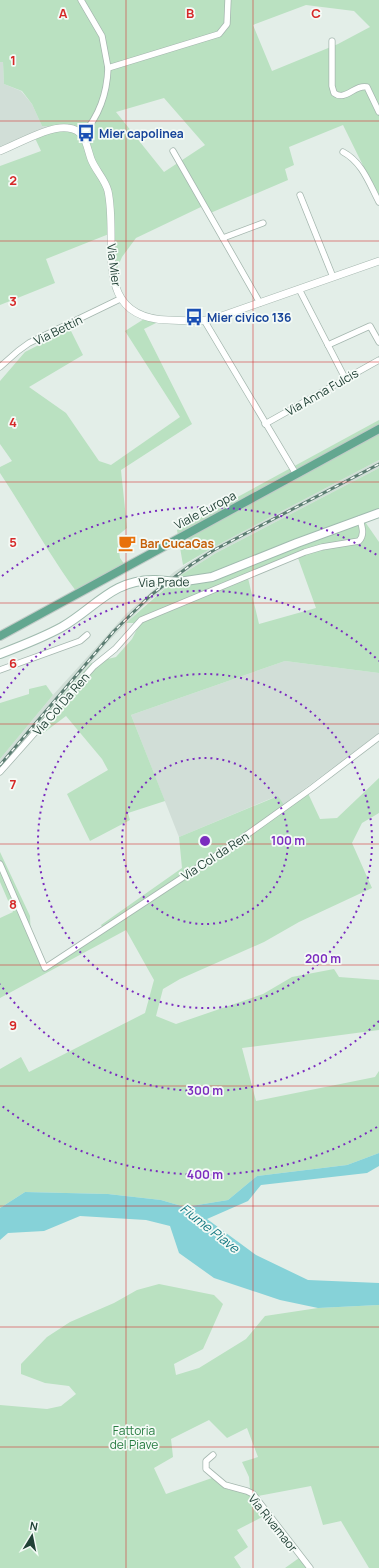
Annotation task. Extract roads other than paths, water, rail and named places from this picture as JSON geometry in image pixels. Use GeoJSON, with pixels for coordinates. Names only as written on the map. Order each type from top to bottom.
{"type":"FeatureCollection","features":[{"type":"Feature","properties":{"kind":"main road","name":"Viale Europa"},"geometry":{"type":"LineString","coordinates":[[0,636],[379,429]]}},
{"type":"Feature","properties":{"kind":"main road","name":"Via Prade"},"geometry":{"type":"LineString","coordinates":[[0,654],[63,626],[120,587],[134,582],[155,580],[179,582],[212,577],[379,513]]}},
{"type":"Feature","properties":{"kind":"street"},"geometry":{"type":"LineString","coordinates":[[0,151],[54,129],[74,129],[83,134],[91,124],[104,102],[108,68],[102,36],[81,0]]}},
{"type":"Feature","properties":{"kind":"street"},"geometry":{"type":"LineString","coordinates":[[108,68],[219,34],[227,24],[228,0]]}},
{"type":"Feature","properties":{"kind":"street"},"geometry":{"type":"LineString","coordinates":[[332,41],[332,86],[334,93],[338,96],[344,96],[362,86],[367,87],[379,112]]}},
{"type":"Feature","properties":{"kind":"street","name":"Via Mier"},"geometry":{"type":"LineString","coordinates":[[83,134],[92,160],[108,189],[113,273],[120,299],[130,310],[145,317],[163,320],[204,320],[260,303],[379,261]]}},
{"type":"Feature","properties":{"kind":"street"},"geometry":{"type":"LineString","coordinates":[[173,151],[260,303]]}},
{"type":"Feature","properties":{"kind":"street"},"geometry":{"type":"LineString","coordinates":[[343,152],[353,157],[359,165],[379,202]]}},
{"type":"Feature","properties":{"kind":"street"},"geometry":{"type":"LineString","coordinates":[[300,195],[333,277]]}},
{"type":"Feature","properties":{"kind":"street"},"geometry":{"type":"LineString","coordinates":[[223,238],[263,223]]}},
{"type":"Feature","properties":{"kind":"street"},"geometry":{"type":"LineString","coordinates":[[299,289],[345,378]]}},
{"type":"Feature","properties":{"kind":"street","name":"Via Bettin"},"geometry":{"type":"LineString","coordinates":[[0,367],[29,343],[120,299]]}},
{"type":"Feature","properties":{"kind":"street"},"geometry":{"type":"LineString","coordinates":[[204,320],[296,474]]}},
{"type":"Feature","properties":{"kind":"street"},"geometry":{"type":"LineString","coordinates":[[328,345],[370,326],[379,342]]}},
{"type":"Feature","properties":{"kind":"street","name":"Via Anna Fulcis"},"geometry":{"type":"LineString","coordinates":[[265,424],[379,360]]}},
{"type":"Feature","properties":{"kind":"street","name":"Via Prade"},"geometry":{"type":"LineString","coordinates":[[124,640],[141,620],[212,592],[251,573],[322,547],[359,541],[363,537],[360,519]]}},
{"type":"Feature","properties":{"kind":"street"},"geometry":{"type":"LineString","coordinates":[[0,670],[80,641],[87,635]]}},
{"type":"Feature","properties":{"kind":"street","name":"Via Col Da Ren"},"geometry":{"type":"LineString","coordinates":[[0,772],[94,666],[124,640]]}},
{"type":"Feature","properties":{"kind":"street","name":"Via Col da Ren"},"geometry":{"type":"LineString","coordinates":[[0,864],[45,968],[238,841],[312,788],[379,737]]}},
{"type":"Feature","properties":{"kind":"street","name":"Via Rivamaor"},"geometry":{"type":"LineString","coordinates":[[213,1455],[206,1461],[206,1469],[224,1485],[247,1491],[252,1494],[310,1568]]}},
{"type":"Feature","properties":{"kind":"water","name":"Fiume Piave"},"geometry":{"type":"Polygon","coordinates":[[[379,1153],[379,1166],[367,1173],[261,1185],[248,1201],[207,1219],[256,1255],[308,1280],[379,1283],[379,1305],[318,1308],[280,1300],[214,1278],[179,1253],[170,1226],[146,1220],[80,1216],[44,1231],[8,1233],[0,1240],[0,1208],[25,1192],[108,1194],[161,1200],[185,1207],[228,1200],[257,1176],[347,1165],[379,1153]]]}},
{"type":"Feature","properties":{"kind":"railway"},"geometry":{"type":"LineString","coordinates":[[0,765],[114,631],[151,595],[192,564],[214,550],[379,464]]}},
{"type":"Feature","properties":{"kind":"place","name":"Mier capolinea"},"geometry":{"type":"Point","coordinates":[86,133]}},
{"type":"Feature","properties":{"kind":"place","name":"Mier civico 136"},"geometry":{"type":"Point","coordinates":[194,317]}},
{"type":"Feature","properties":{"kind":"place","name":"Bar CucaGas"},"geometry":{"type":"Point","coordinates":[127,543]}},
{"type":"Feature","properties":{"kind":"park label","name":"Fattoria del Piave"},"geometry":{"type":"Point","coordinates":[134,1437]}}]}
